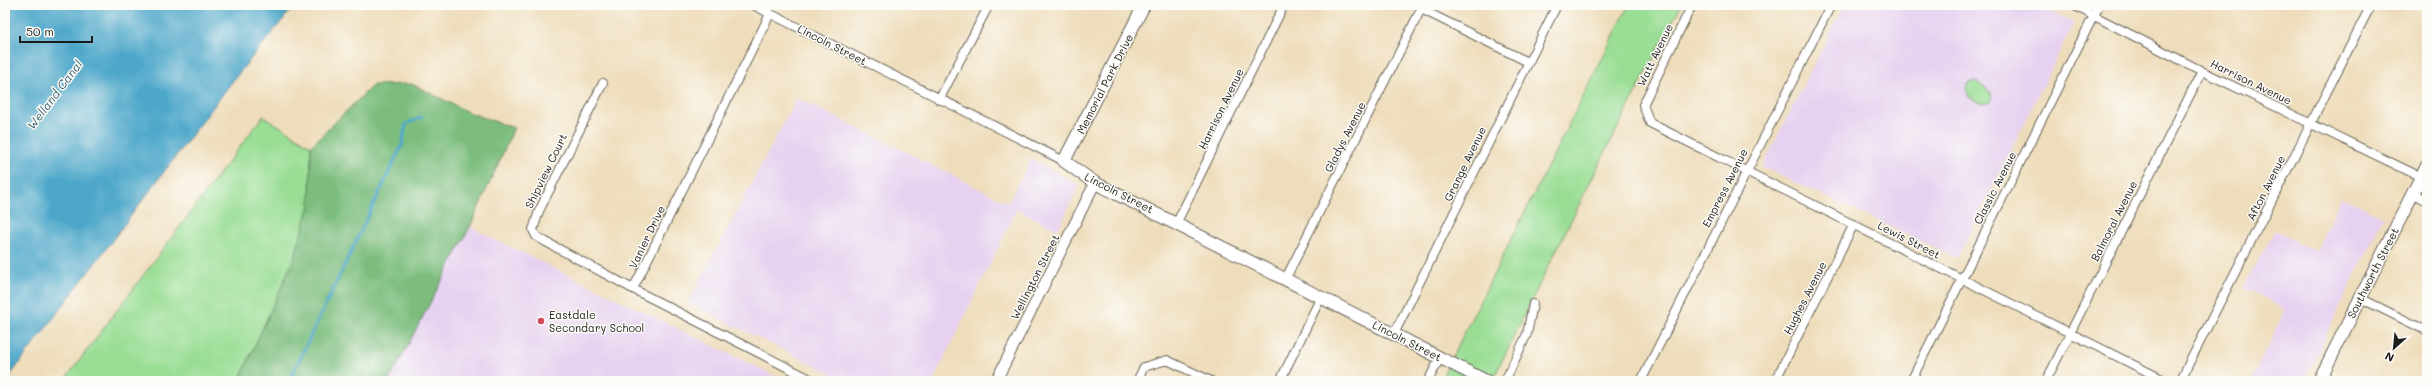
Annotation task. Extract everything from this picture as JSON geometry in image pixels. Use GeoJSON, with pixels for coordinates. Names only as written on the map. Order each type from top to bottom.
{"type":"FeatureCollection","features":[{"type":"Feature","properties":{"kind":"main road","name":"Memorial Park Drive"},"geometry":{"type":"LineString","coordinates":[[1064,161],[1144,5]]}},
{"type":"Feature","properties":{"kind":"main road","name":"Lincoln Street"},"geometry":{"type":"LineString","coordinates":[[1064,161],[1095,183],[1177,222],[1486,381]]}},
{"type":"Feature","properties":{"kind":"main road","name":"Southworth Street"},"geometry":{"type":"LineString","coordinates":[[2319,381],[2427,165]]}},
{"type":"Feature","properties":{"kind":"street","name":"Lincoln Street"},"geometry":{"type":"LineString","coordinates":[[753,5],[939,100],[1064,161]]}},
{"type":"Feature","properties":{"kind":"street"},"geometry":{"type":"LineString","coordinates":[[939,100],[989,5]]}},
{"type":"Feature","properties":{"kind":"street","name":"Harrison Avenue"},"geometry":{"type":"LineString","coordinates":[[1177,222],[1284,5]]}},
{"type":"Feature","properties":{"kind":"street","name":"Grange Avenue"},"geometry":{"type":"LineString","coordinates":[[1394,334],[1557,5]]}},
{"type":"Feature","properties":{"kind":"street","name":"Watt Avenue"},"geometry":{"type":"LineString","coordinates":[[1645,115],[1643,105],[1692,5]]}},
{"type":"Feature","properties":{"kind":"street","name":"Empress Avenue"},"geometry":{"type":"LineString","coordinates":[[1641,381],[1831,5]]}},
{"type":"Feature","properties":{"kind":"street","name":"Harrison Avenue"},"geometry":{"type":"LineString","coordinates":[[2073,5],[2202,71],[2421,177]]}},
{"type":"Feature","properties":{"kind":"street","name":"Classic Avenue"},"geometry":{"type":"LineString","coordinates":[[1912,381],[1961,279],[2099,5]]}},
{"type":"Feature","properties":{"kind":"street","name":"Afton Avenue"},"geometry":{"type":"LineString","coordinates":[[2180,381],[2371,5]]}},
{"type":"Feature","properties":{"kind":"street"},"geometry":{"type":"LineString","coordinates":[[1422,7],[1528,62]]}},
{"type":"Feature","properties":{"kind":"street","name":"Gladys Avenue"},"geometry":{"type":"LineString","coordinates":[[1286,278],[1422,7]]}},
{"type":"Feature","properties":{"kind":"street","name":"Vanier Drive"},"geometry":{"type":"LineString","coordinates":[[633,289],[770,14]]}},
{"type":"Feature","properties":{"kind":"street","name":"Balmoral Avenue"},"geometry":{"type":"LineString","coordinates":[[2046,381],[2202,71]]}},
{"type":"Feature","properties":{"kind":"street","name":"Shipview Court"},"geometry":{"type":"LineString","coordinates":[[603,83],[539,211],[533,230],[536,236],[546,242],[633,289]]}},
{"type":"Feature","properties":{"kind":"street","name":"Lewis Street"},"geometry":{"type":"LineString","coordinates":[[1645,115],[1650,123],[2166,381]]}},
{"type":"Feature","properties":{"kind":"street","name":"Wellington Street"},"geometry":{"type":"LineString","coordinates":[[996,381],[1095,183]]}},
{"type":"Feature","properties":{"kind":"street"},"geometry":{"type":"LineString","coordinates":[[2413,193],[2427,201]]}},
{"type":"Feature","properties":{"kind":"street","name":"Hughes Avenue"},"geometry":{"type":"LineString","coordinates":[[1775,381],[1854,224]]}},
{"type":"Feature","properties":{"kind":"street"},"geometry":{"type":"LineString","coordinates":[[633,289],[814,381]]}},
{"type":"Feature","properties":{"kind":"street"},"geometry":{"type":"LineString","coordinates":[[1280,381],[1321,297]]}},
{"type":"Feature","properties":{"kind":"street"},"geometry":{"type":"LineString","coordinates":[[2360,298],[2427,331]]}},
{"type":"Feature","properties":{"kind":"street"},"geometry":{"type":"LineString","coordinates":[[1505,381],[1527,334],[1533,304]]}},
{"type":"Feature","properties":{"kind":"street"},"geometry":{"type":"LineString","coordinates":[[1428,381],[1440,358]]}},
{"type":"Feature","properties":{"kind":"street"},"geometry":{"type":"LineString","coordinates":[[1137,381],[1144,367],[1167,360],[1211,381]]}},
{"type":"Feature","properties":{"kind":"shaded area"},"geometry":{"type":"Polygon","coordinates":[[[1844,5],[2038,5],[2074,23],[1957,258],[1762,167],[1844,5]]]}},
{"type":"Feature","properties":{"kind":"shaded area"},"geometry":{"type":"Polygon","coordinates":[[[797,98],[1008,203],[1031,159],[1079,185],[1058,230],[1017,209],[933,381],[846,381],[688,303],[797,98]]]}},
{"type":"Feature","properties":{"kind":"shaded area"},"geometry":{"type":"Polygon","coordinates":[[[2341,197],[2384,216],[2304,381],[2251,381],[2285,310],[2243,287],[2276,230],[2316,252],[2341,197]]]}},
{"type":"Feature","properties":{"kind":"shaded area","name":"Eastdale Secondary School"},"geometry":{"type":"Polygon","coordinates":[[[470,227],[785,381],[389,381],[470,227]]]}},
{"type":"Feature","properties":{"kind":"green space"},"geometry":{"type":"Polygon","coordinates":[[[1629,5],[1681,5],[1592,178],[1492,381],[1440,381],[1629,5]]]}},
{"type":"Feature","properties":{"kind":"green space"},"geometry":{"type":"Polygon","coordinates":[[[1976,81],[1990,92],[1993,97],[1990,102],[1983,104],[1969,97],[1966,89],[1968,84],[1976,81]]]}},
{"type":"Feature","properties":{"kind":"green space"},"geometry":{"type":"Polygon","coordinates":[[[412,84],[470,113],[514,128],[470,227],[389,381],[239,381],[294,259],[310,205],[311,146],[373,85],[412,84]]]}},
{"type":"Feature","properties":{"kind":"green space"},"geometry":{"type":"Polygon","coordinates":[[[263,116],[311,146],[310,205],[294,259],[239,381],[64,381],[263,116]]]}},
{"type":"Feature","properties":{"kind":"water","name":"Welland Canal"},"geometry":{"type":"Polygon","coordinates":[[[5,5],[295,5],[235,78],[6,381],[5,5]]]}},
{"type":"Feature","properties":{"kind":"waterway"},"geometry":{"type":"LineString","coordinates":[[289,381],[402,145],[406,124],[422,117]]}},
{"type":"Feature","properties":{"kind":"place","name":"Eastdale Secondary School"},"geometry":{"type":"Point","coordinates":[541,321]}}]}
